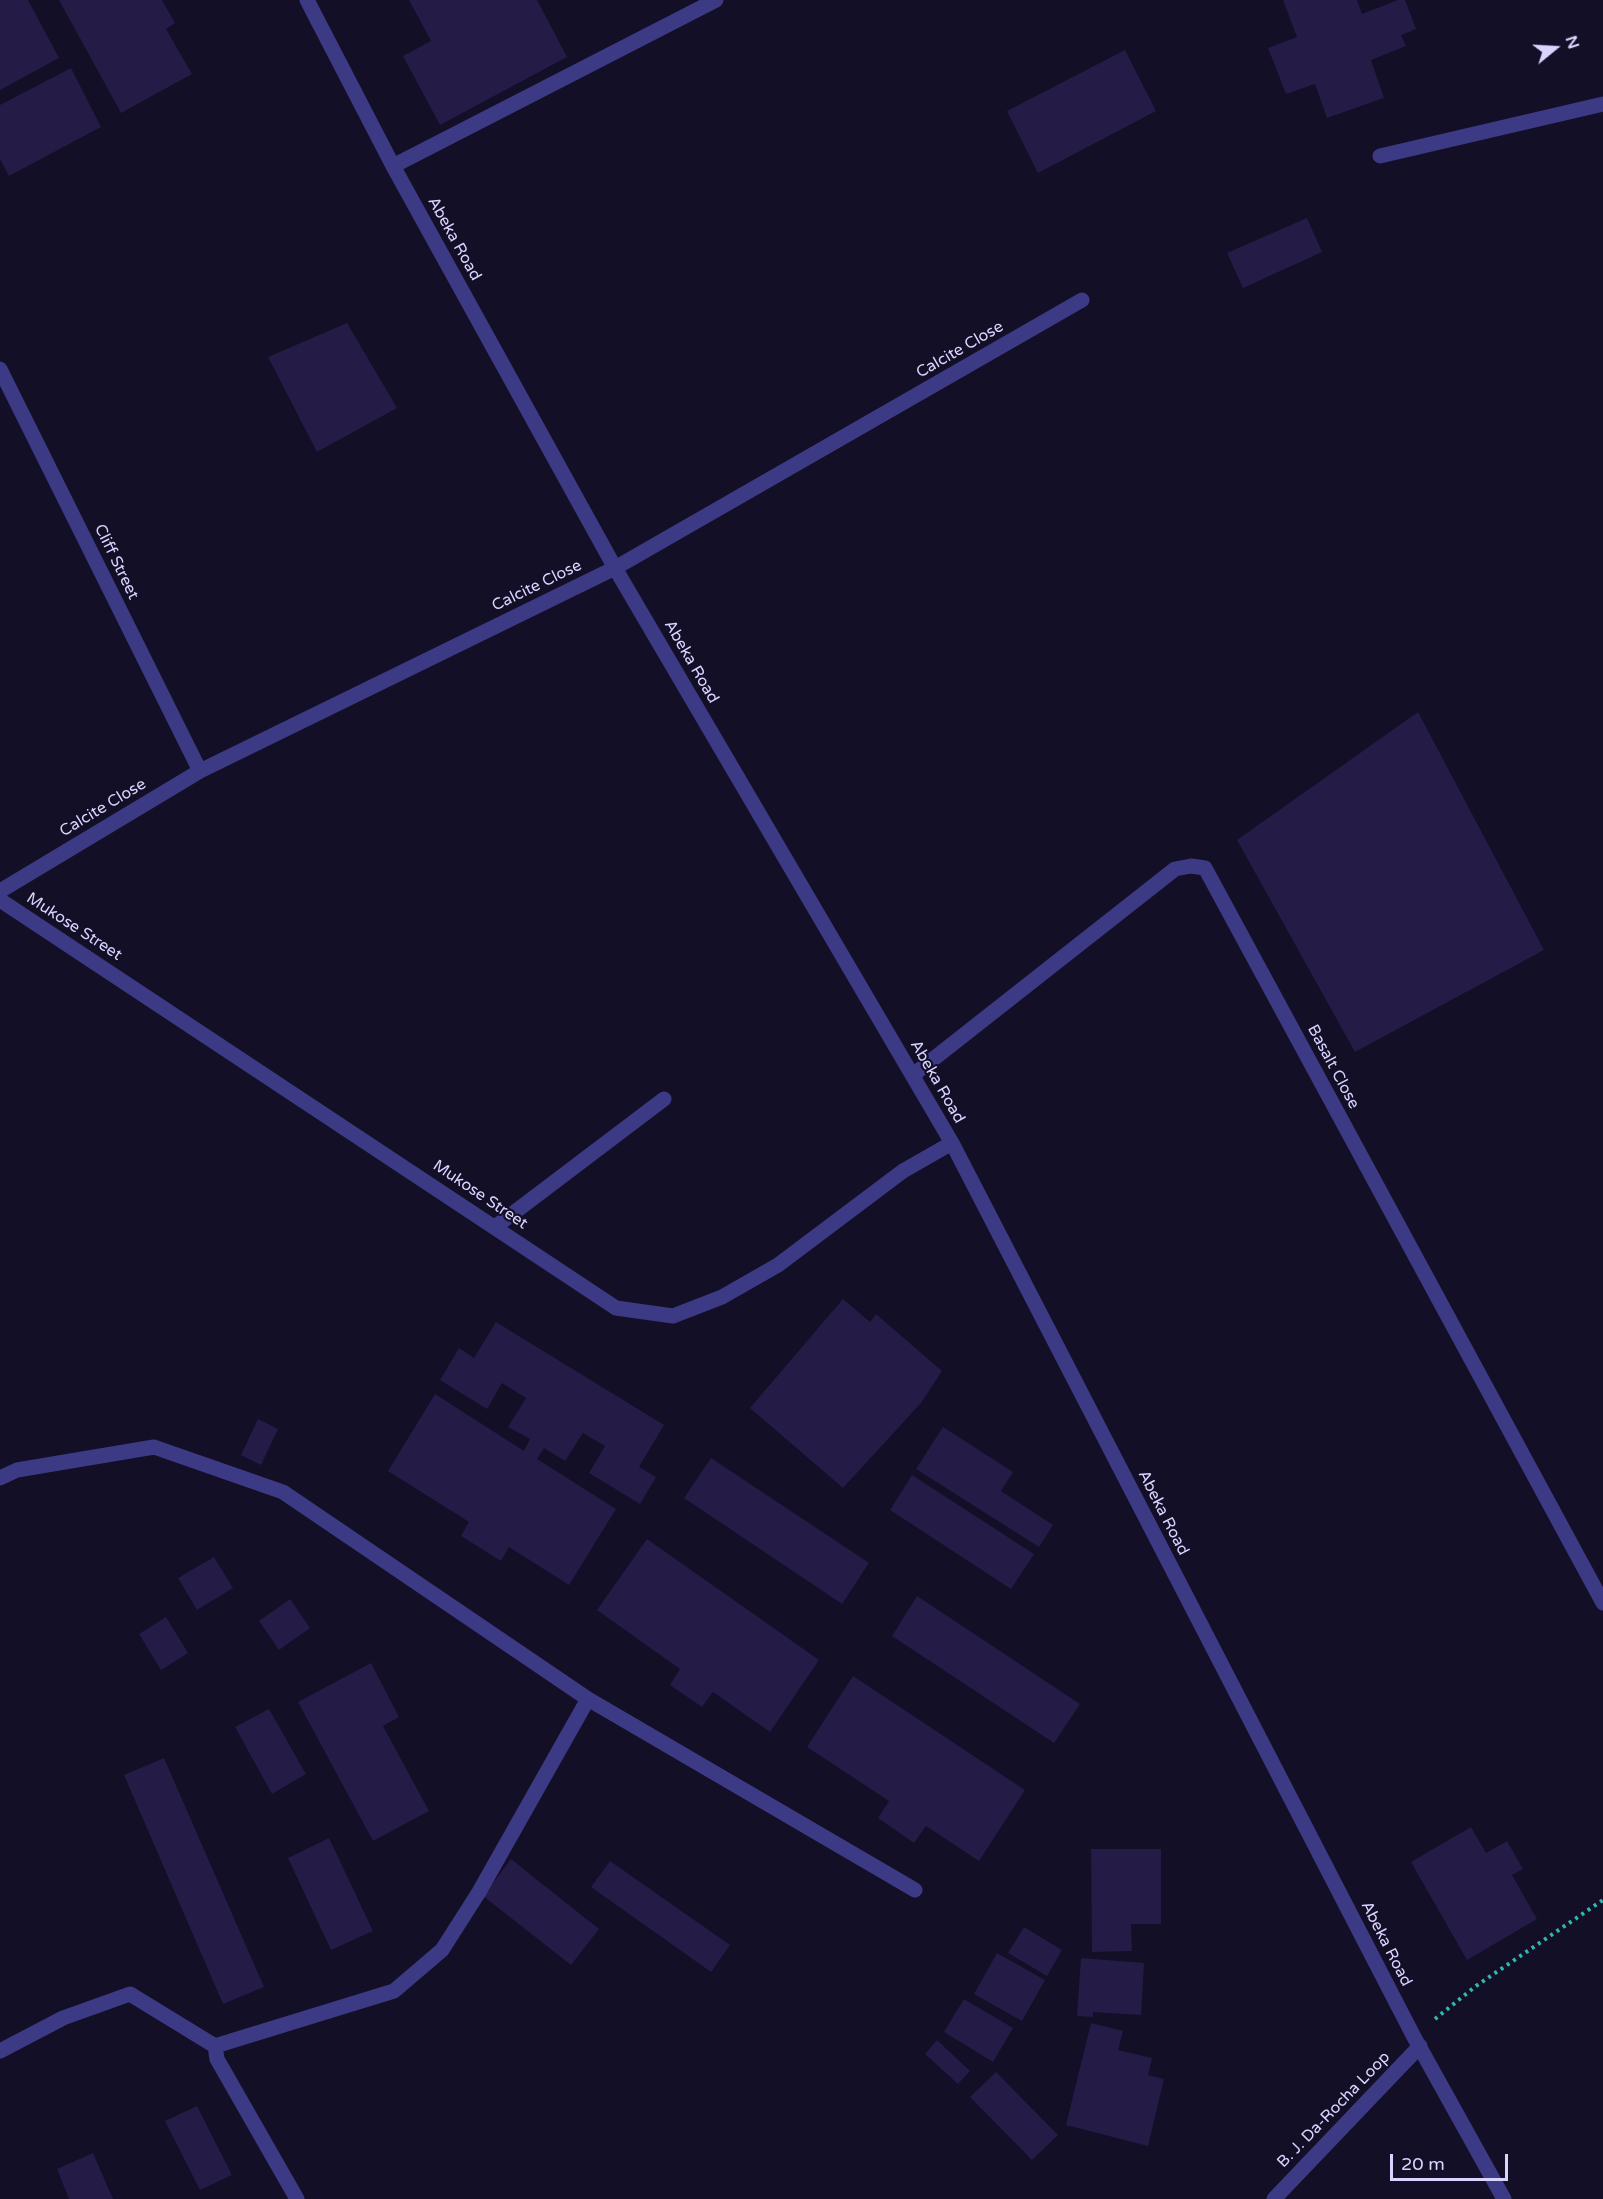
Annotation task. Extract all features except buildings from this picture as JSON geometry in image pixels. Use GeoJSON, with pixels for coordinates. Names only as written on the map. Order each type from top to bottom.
{"type":"FeatureCollection","features":[{"type":"Feature","properties":{"kind":"street","name":"Abeka Road"},"geometry":{"type":"LineString","coordinates":[[307,0],[393,166],[615,568],[952,1143],[1417,2042],[1504,2199]]}},
{"type":"Feature","properties":{"kind":"street"},"geometry":{"type":"LineString","coordinates":[[393,166],[716,0]]}},
{"type":"Feature","properties":{"kind":"street"},"geometry":{"type":"LineString","coordinates":[[1380,156],[1603,104]]}},
{"type":"Feature","properties":{"kind":"street","name":"Calcite Close"},"geometry":{"type":"LineString","coordinates":[[0,891],[200,771],[615,568],[1082,300]]}},
{"type":"Feature","properties":{"kind":"street","name":"Cliff Street"},"geometry":{"type":"LineString","coordinates":[[0,369],[200,771]]}},
{"type":"Feature","properties":{"kind":"street","name":"Basalt Close"},"geometry":{"type":"LineString","coordinates":[[913,1075],[1175,869],[1191,866],[1205,868],[1603,1604]]}},
{"type":"Feature","properties":{"kind":"street","name":"Mukose Street"},"geometry":{"type":"LineString","coordinates":[[0,900],[616,1308],[673,1316],[722,1297],[778,1265],[903,1171],[952,1143]]}},
{"type":"Feature","properties":{"kind":"street"},"geometry":{"type":"LineString","coordinates":[[495,1227],[664,1100]]}},
{"type":"Feature","properties":{"kind":"street"},"geometry":{"type":"LineString","coordinates":[[0,1478],[17,1470],[154,1447],[283,1492],[588,1699],[915,1890]]}},
{"type":"Feature","properties":{"kind":"street"},"geometry":{"type":"LineString","coordinates":[[0,2051],[63,2018],[130,1994],[215,2046],[394,1992],[442,1950],[479,1892],[588,1699]]}},
{"type":"Feature","properties":{"kind":"street","name":"B. J. Da-Rocha Loop"},"geometry":{"type":"LineString","coordinates":[[1274,2199],[1417,2042]]}},
{"type":"Feature","properties":{"kind":"street"},"geometry":{"type":"LineString","coordinates":[[215,2046],[217,2059],[297,2199]]}},
{"type":"Feature","properties":{"kind":"path"},"geometry":{"type":"LineString","coordinates":[[1417,2042],[1476,1986],[1603,1900]]}}]}
